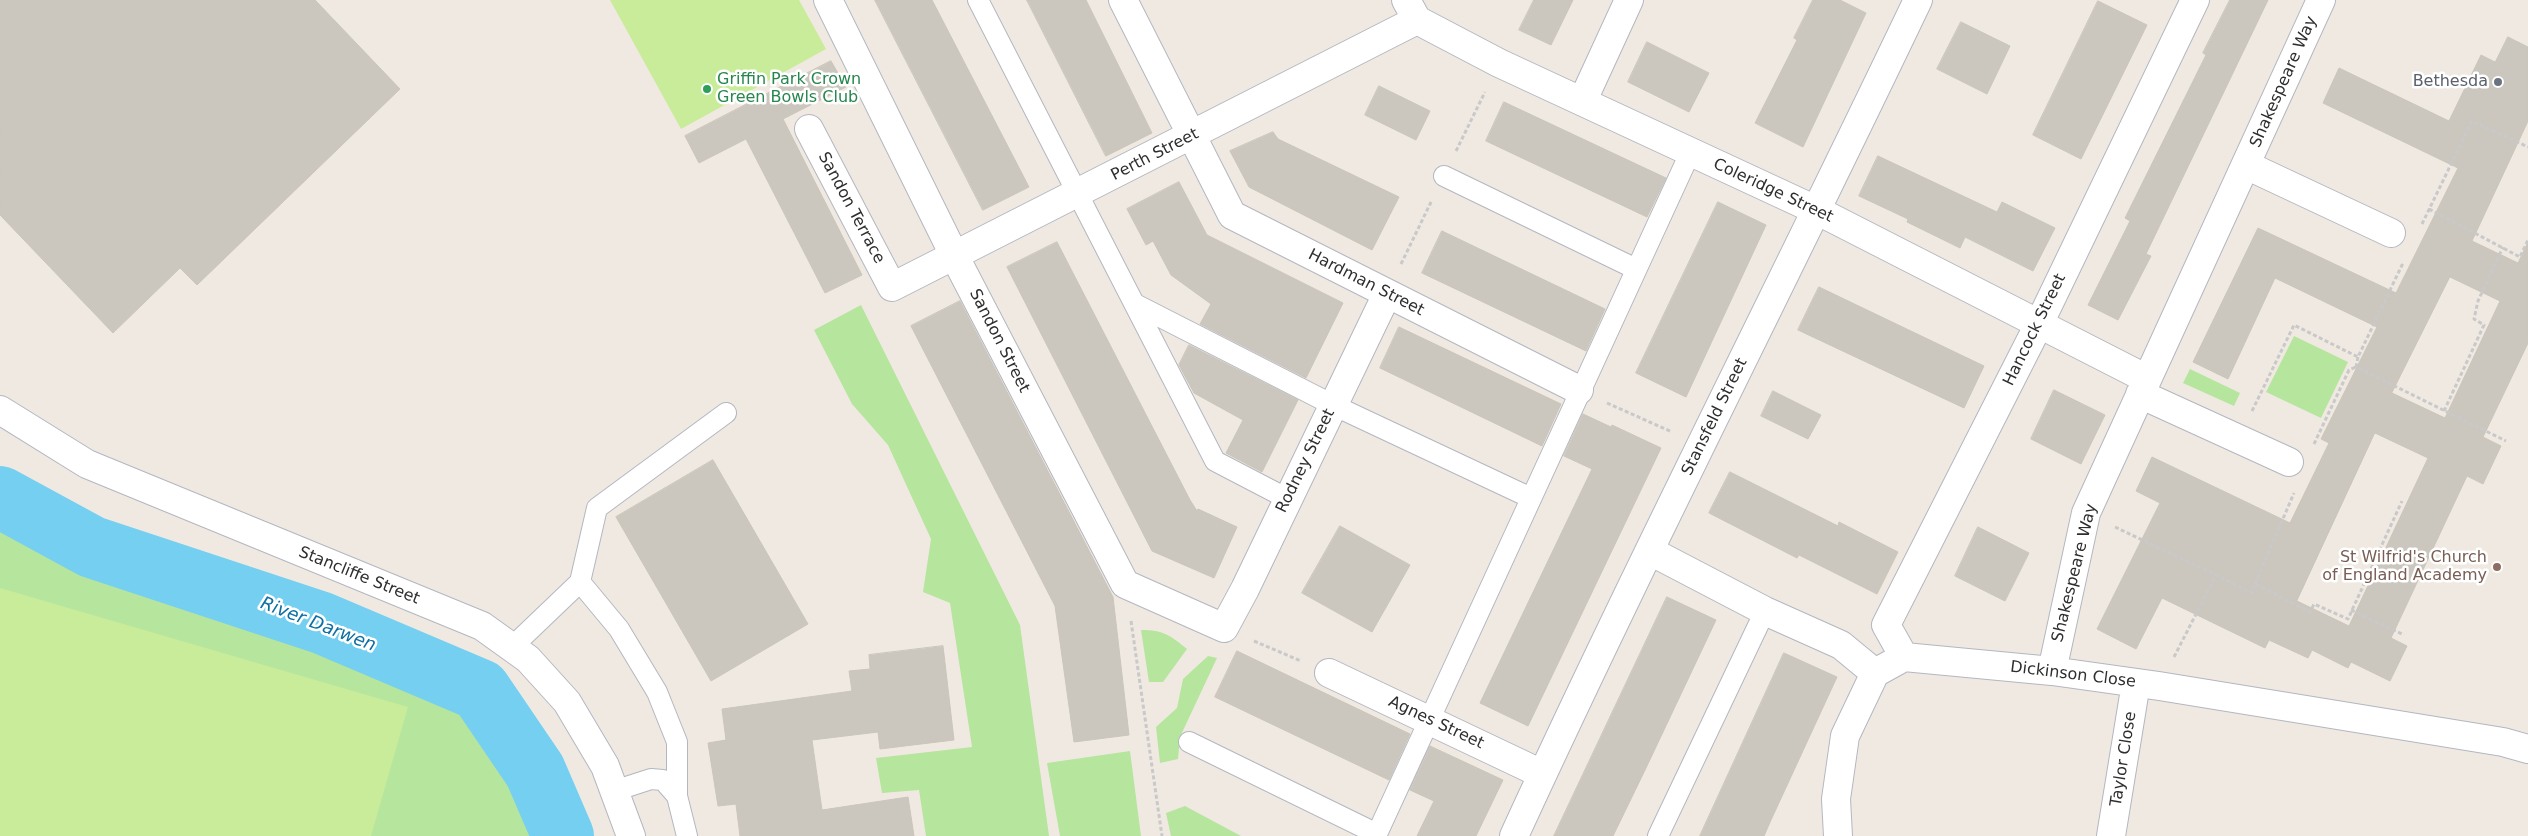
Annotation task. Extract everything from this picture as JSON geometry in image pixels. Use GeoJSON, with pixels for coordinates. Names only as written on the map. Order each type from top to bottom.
{"type":"FeatureCollection","features":[{"type":"Feature","properties":{"kind":"street","name":"Sandon Street"},"geometry":{"type":"LineString","coordinates":[[828,0],[955,257],[1125,584]]}},
{"type":"Feature","properties":{"kind":"street","name":"Hardman Street"},"geometry":{"type":"LineString","coordinates":[[1123,0],[1232,215],[1579,390]]}},
{"type":"Feature","properties":{"kind":"street"},"geometry":{"type":"LineString","coordinates":[[1584,100],[1629,0]]}},
{"type":"Feature","properties":{"kind":"street","name":"Stansfeld Street"},"geometry":{"type":"LineString","coordinates":[[1514,836],[1701,445],[1818,211],[1918,0]]}},
{"type":"Feature","properties":{"kind":"street","name":"Hancock Street"},"geometry":{"type":"LineString","coordinates":[[1904,657],[1886,625],[2039,324],[2196,0]]}},
{"type":"Feature","properties":{"kind":"street","name":"Shakespeare Way"},"geometry":{"type":"LineString","coordinates":[[2052,671],[2086,513],[2322,0]]}},
{"type":"Feature","properties":{"kind":"street","name":"Perth Street"},"geometry":{"type":"LineString","coordinates":[[892,287],[955,257],[1192,136],[1412,10]]}},
{"type":"Feature","properties":{"kind":"street","name":"Coleridge Street"},"geometry":{"type":"LineString","coordinates":[[1412,10],[1498,63],[1584,100],[1690,153],[1818,211],[2039,324],[2143,387]]}},
{"type":"Feature","properties":{"kind":"street","name":"Sandon Terrace"},"geometry":{"type":"LineString","coordinates":[[809,129],[892,287]]}},
{"type":"Feature","properties":{"kind":"street","name":"Shakespeare Way"},"geometry":{"type":"LineString","coordinates":[[2246,165],[2391,233]]}},
{"type":"Feature","properties":{"kind":"street","name":"Rodney Street"},"geometry":{"type":"LineString","coordinates":[[1224,628],[1245,589],[1387,294]]}},
{"type":"Feature","properties":{"kind":"street"},"geometry":{"type":"LineString","coordinates":[[2143,387],[2238,439],[2289,462]]}},
{"type":"Feature","properties":{"kind":"street","name":"Stancliffe Street"},"geometry":{"type":"LineString","coordinates":[[0,410],[87,464],[482,626],[528,659],[567,702],[605,766],[631,836]]}},
{"type":"Feature","properties":{"kind":"street"},"geometry":{"type":"LineString","coordinates":[[1650,551],[1765,611],[1842,645],[1875,673]]}},
{"type":"Feature","properties":{"kind":"street"},"geometry":{"type":"LineString","coordinates":[[1125,584],[1224,628]]}},
{"type":"Feature","properties":{"kind":"street"},"geometry":{"type":"LineString","coordinates":[[1838,836],[1836,799],[1845,736],[1875,673],[1904,657]]}},
{"type":"Feature","properties":{"kind":"street","name":"Dickinson Close"},"geometry":{"type":"LineString","coordinates":[[1904,657],[2052,671],[2148,684],[2503,742],[2528,748]]}},
{"type":"Feature","properties":{"kind":"street","name":"Agnes Street"},"geometry":{"type":"LineString","coordinates":[[1329,673],[1542,774]]}},
{"type":"Feature","properties":{"kind":"street","name":"Taylor Close"},"geometry":{"type":"LineString","coordinates":[[2111,836],[2148,684]]}},
{"type":"Feature","properties":{"kind":"lane"},"geometry":{"type":"LineString","coordinates":[[978,0],[1215,460],[1288,499]]}},
{"type":"Feature","properties":{"kind":"lane"},"geometry":{"type":"LineString","coordinates":[[1189,742],[1376,835],[1579,390],[1690,153]]}},
{"type":"Feature","properties":{"kind":"lane"},"geometry":{"type":"LineString","coordinates":[[1444,176],[1636,269]]}},
{"type":"Feature","properties":{"kind":"lane"},"geometry":{"type":"LineString","coordinates":[[1135,304],[1333,406],[1531,498]]}},
{"type":"Feature","properties":{"kind":"lane"},"geometry":{"type":"LineString","coordinates":[[512,647],[580,582],[597,508],[726,413]]}},
{"type":"Feature","properties":{"kind":"lane"},"geometry":{"type":"LineString","coordinates":[[580,582],[619,629],[656,692],[677,742],[677,796],[687,836]]}},
{"type":"Feature","properties":{"kind":"lane"},"geometry":{"type":"LineString","coordinates":[[1658,836],[1765,611]]}},
{"type":"Feature","properties":{"kind":"lane"},"geometry":{"type":"LineString","coordinates":[[614,791],[651,779],[663,780],[677,796]]}},
{"type":"Feature","properties":{"kind":"path"},"geometry":{"type":"LineString","coordinates":[[2421,226],[2472,121],[2528,147]]}},
{"type":"Feature","properties":{"kind":"path"},"geometry":{"type":"LineString","coordinates":[[2430,208],[2520,257],[2528,240]]}},
{"type":"Feature","properties":{"kind":"path"},"geometry":{"type":"LineString","coordinates":[[2444,412],[2484,325],[2474,319],[2478,301],[2502,247]]}},
{"type":"Feature","properties":{"kind":"path"},"geometry":{"type":"LineString","coordinates":[[2404,261],[2358,357],[2356,367],[2506,441]]}},
{"type":"Feature","properties":{"kind":"path"},"geometry":{"type":"LineString","coordinates":[[2238,439],[2294,325],[2358,357]]}},
{"type":"Feature","properties":{"kind":"path"},"geometry":{"type":"LineString","coordinates":[[1579,390],[1701,445]]}},
{"type":"Feature","properties":{"kind":"path"},"geometry":{"type":"LineString","coordinates":[[2086,513],[2252,593],[2255,584],[2310,612],[2314,604],[2348,619],[2402,501]]}},
{"type":"Feature","properties":{"kind":"path"},"geometry":{"type":"LineString","coordinates":[[2148,684],[2216,575]]}},
{"type":"Feature","properties":{"kind":"path"},"geometry":{"type":"LineString","coordinates":[[1125,584],[1162,836]]}},
{"type":"Feature","properties":{"kind":"path"},"geometry":{"type":"LineString","coordinates":[[2351,610],[2404,636]]}},
{"type":"Feature","properties":{"kind":"path"},"geometry":{"type":"LineString","coordinates":[[1224,628],[1329,673]]}},
{"type":"Feature","properties":{"kind":"green space","name":"Griffin Park Crown Green Bowls Club"},"geometry":{"type":"Polygon","coordinates":[[[610,0],[799,0],[826,49],[681,129],[610,0]]]}},
{"type":"Feature","properties":{"kind":"green space"},"geometry":{"type":"Polygon","coordinates":[[[861,305],[1020,625],[1049,836],[926,836],[919,790],[882,793],[876,758],[972,747],[950,603],[923,592],[931,539],[888,445],[852,404],[814,330],[861,305]]]}},
{"type":"Feature","properties":{"kind":"green space"},"geometry":{"type":"Polygon","coordinates":[[[2294,336],[2348,362],[2321,418],[2266,392],[2294,336]]]}},
{"type":"Feature","properties":{"kind":"green space"},"geometry":{"type":"Polygon","coordinates":[[[2190,369],[2240,393],[2234,406],[2183,383],[2190,369]]]}},
{"type":"Feature","properties":{"kind":"green space"},"geometry":{"type":"Polygon","coordinates":[[[0,531],[472,708],[511,774],[541,836],[0,836],[0,531]]]}},
{"type":"Feature","properties":{"kind":"green space"},"geometry":{"type":"Polygon","coordinates":[[[0,588],[408,707],[371,836],[0,836],[0,588]]]}},
{"type":"Feature","properties":{"kind":"green space"},"geometry":{"type":"Polygon","coordinates":[[[1141,630],[1166,634],[1187,649],[1163,682],[1149,682],[1141,630]]]}},
{"type":"Feature","properties":{"kind":"green space"},"geometry":{"type":"Polygon","coordinates":[[[1208,656],[1217,658],[1180,737],[1178,759],[1160,763],[1156,727],[1177,708],[1183,679],[1208,656]]]}},
{"type":"Feature","properties":{"kind":"green space"},"geometry":{"type":"Polygon","coordinates":[[[1130,751],[1141,836],[1060,836],[1047,763],[1130,751]]]}},
{"type":"Feature","properties":{"kind":"green space"},"geometry":{"type":"Polygon","coordinates":[[[1185,806],[1241,836],[1171,836],[1166,813],[1185,806]]]}},
{"type":"Feature","properties":{"kind":"building"},"geometry":{"type":"Polygon","coordinates":[[[0,0],[315,0],[400,89],[197,285],[180,268],[113,333],[0,215],[0,0]]]}},
{"type":"Feature","properties":{"kind":"building"},"geometry":{"type":"Polygon","coordinates":[[[875,0],[932,0],[1029,187],[983,210],[875,0]]]}},
{"type":"Feature","properties":{"kind":"building"},"geometry":{"type":"Polygon","coordinates":[[[1027,0],[1086,0],[1152,133],[1106,156],[1027,0]]]}},
{"type":"Feature","properties":{"kind":"building"},"geometry":{"type":"Polygon","coordinates":[[[1534,0],[1573,0],[1551,45],[1519,30],[1534,0]]]}},
{"type":"Feature","properties":{"kind":"building"},"geometry":{"type":"Polygon","coordinates":[[[1813,0],[1840,0],[1866,13],[1803,147],[1755,123],[1797,40],[1794,38],[1813,0]]]}},
{"type":"Feature","properties":{"kind":"building"},"geometry":{"type":"Polygon","coordinates":[[[2230,0],[2268,0],[2146,254],[2151,256],[2118,320],[2088,305],[2130,221],[2125,218],[2206,55],[2203,53],[2230,0]]]}},
{"type":"Feature","properties":{"kind":"building"},"geometry":{"type":"Polygon","coordinates":[[[2098,1],[2147,25],[2081,159],[2033,135],[2098,1]]]}},
{"type":"Feature","properties":{"kind":"building"},"geometry":{"type":"Polygon","coordinates":[[[1961,22],[2010,46],[1987,94],[1937,69],[1961,22]]]}},
{"type":"Feature","properties":{"kind":"building"},"geometry":{"type":"Polygon","coordinates":[[[2508,37],[2528,47],[2528,121],[2472,241],[2518,263],[2528,242],[2528,343],[2483,437],[2501,446],[2483,484],[2467,476],[2391,638],[2407,646],[2390,681],[2351,662],[2348,668],[2312,650],[2308,658],[2269,640],[2265,648],[2162,598],[2136,649],[2097,629],[2160,503],[2136,491],[2152,457],[2290,523],[2329,443],[2321,439],[2377,327],[2275,278],[2228,379],[2193,362],[2258,228],[2396,293],[2458,168],[2323,103],[2339,68],[2449,121],[2481,55],[2495,62],[2508,37]],[[2450,277],[2392,393],[2445,418],[2500,301],[2450,277]],[[2375,433],[2297,601],[2349,626],[2428,458],[2375,433]]]}},
{"type":"Feature","properties":{"kind":"building"},"geometry":{"type":"Polygon","coordinates":[[[1647,42],[1709,73],[1689,112],[1628,82],[1647,42]]]}},
{"type":"Feature","properties":{"kind":"building"},"geometry":{"type":"Polygon","coordinates":[[[831,61],[846,87],[783,119],[862,275],[825,293],[746,139],[699,163],[685,136],[831,61]]]}},
{"type":"Feature","properties":{"kind":"building"},"geometry":{"type":"Polygon","coordinates":[[[1379,86],[1430,111],[1416,140],[1365,115],[1379,86]]]}},
{"type":"Feature","properties":{"kind":"building"},"geometry":{"type":"Polygon","coordinates":[[[1504,102],[1666,178],[1647,217],[1486,141],[1504,102]]]}},
{"type":"Feature","properties":{"kind":"building"},"geometry":{"type":"Polygon","coordinates":[[[1273,132],[1278,139],[1399,197],[1372,250],[1249,187],[1230,151],[1273,132]]]}},
{"type":"Feature","properties":{"kind":"building"},"geometry":{"type":"Polygon","coordinates":[[[1878,156],[1997,212],[2002,202],[2055,228],[2033,271],[1965,237],[1960,248],[1907,222],[1908,219],[1859,196],[1878,156]]]}},
{"type":"Feature","properties":{"kind":"building"},"geometry":{"type":"Polygon","coordinates":[[[1179,182],[1207,235],[1343,303],[1306,378],[1200,324],[1211,304],[1171,275],[1153,241],[1146,245],[1127,209],[1179,182]]]}},
{"type":"Feature","properties":{"kind":"building"},"geometry":{"type":"Polygon","coordinates":[[[1718,202],[1766,225],[1686,397],[1636,373],[1718,202]]]}},
{"type":"Feature","properties":{"kind":"building"},"geometry":{"type":"Polygon","coordinates":[[[1442,231],[1605,309],[1586,351],[1422,273],[1442,231]]]}},
{"type":"Feature","properties":{"kind":"building"},"geometry":{"type":"Polygon","coordinates":[[[1057,242],[1190,500],[1197,511],[1198,509],[1237,527],[1214,578],[1152,551],[1007,267],[1057,242]]]}},
{"type":"Feature","properties":{"kind":"building"},"geometry":{"type":"Polygon","coordinates":[[[1819,287],[1984,366],[1964,408],[1798,330],[1819,287]]]}},
{"type":"Feature","properties":{"kind":"building"},"geometry":{"type":"Polygon","coordinates":[[[960,301],[1113,597],[1129,735],[1074,742],[1055,606],[911,326],[960,301]]]}},
{"type":"Feature","properties":{"kind":"building"},"geometry":{"type":"Polygon","coordinates":[[[1399,327],[1561,404],[1542,446],[1380,368],[1399,327]]]}},
{"type":"Feature","properties":{"kind":"building"},"geometry":{"type":"Polygon","coordinates":[[[1189,345],[1298,400],[1262,472],[1226,453],[1243,420],[1194,393],[1179,365],[1189,345]]]}},
{"type":"Feature","properties":{"kind":"building"},"geometry":{"type":"Polygon","coordinates":[[[2054,390],[2105,415],[2081,464],[2031,439],[2054,390]]]}},
{"type":"Feature","properties":{"kind":"building"},"geometry":{"type":"Polygon","coordinates":[[[1773,391],[1821,415],[1808,439],[1761,416],[1773,391]]]}},
{"type":"Feature","properties":{"kind":"building"},"geometry":{"type":"Polygon","coordinates":[[[1583,414],[1611,427],[1612,425],[1661,448],[1528,726],[1480,703],[1592,469],[1564,456],[1583,414]]]}},
{"type":"Feature","properties":{"kind":"building"},"geometry":{"type":"Polygon","coordinates":[[[713,460],[808,624],[711,681],[616,517],[713,460]]]}},
{"type":"Feature","properties":{"kind":"building"},"geometry":{"type":"Polygon","coordinates":[[[1730,472],[1838,526],[1839,522],[1898,552],[1877,594],[1799,555],[1797,558],[1709,513],[1730,472]]]}},
{"type":"Feature","properties":{"kind":"building"},"geometry":{"type":"Polygon","coordinates":[[[1340,526],[1410,565],[1372,632],[1302,593],[1340,526]]]}},
{"type":"Feature","properties":{"kind":"building"},"geometry":{"type":"Polygon","coordinates":[[[1978,527],[2029,553],[2005,601],[1955,576],[1978,527]]]}},
{"type":"Feature","properties":{"kind":"building"},"geometry":{"type":"Polygon","coordinates":[[[1667,597],[1716,620],[1613,836],[1554,836],[1667,597]]]}},
{"type":"Feature","properties":{"kind":"building"},"geometry":{"type":"Polygon","coordinates":[[[943,646],[954,740],[880,749],[878,732],[812,740],[822,810],[908,797],[914,836],[740,836],[736,804],[718,806],[708,743],[726,740],[722,709],[852,691],[849,671],[870,669],[869,655],[943,646]]]}},
{"type":"Feature","properties":{"kind":"building"},"geometry":{"type":"Polygon","coordinates":[[[1237,651],[1410,734],[1389,780],[1215,697],[1237,651]]]}},
{"type":"Feature","properties":{"kind":"building"},"geometry":{"type":"Polygon","coordinates":[[[1784,653],[1837,677],[1764,836],[1700,836],[1784,653]]]}},
{"type":"Feature","properties":{"kind":"building"},"geometry":{"type":"Polygon","coordinates":[[[1430,746],[1503,780],[1476,836],[1417,836],[1434,801],[1410,790],[1430,746]]]}},
{"type":"Feature","properties":{"kind":"waterway","name":"River Darwen"},"geometry":{"type":"LineString","coordinates":[[0,497],[92,547],[322,623],[480,690],[535,771],[563,836]]}},
{"type":"Feature","properties":{"kind":"place","name":"Bethesda"},"geometry":{"type":"Point","coordinates":[2498,82]}},
{"type":"Feature","properties":{"kind":"place","name":"Griffin Park Crown Green Bowls Club"},"geometry":{"type":"Point","coordinates":[707,89]}},
{"type":"Feature","properties":{"kind":"place","name":"St Wilfrid's Church of England Academy"},"geometry":{"type":"Point","coordinates":[2497,567]}}]}
